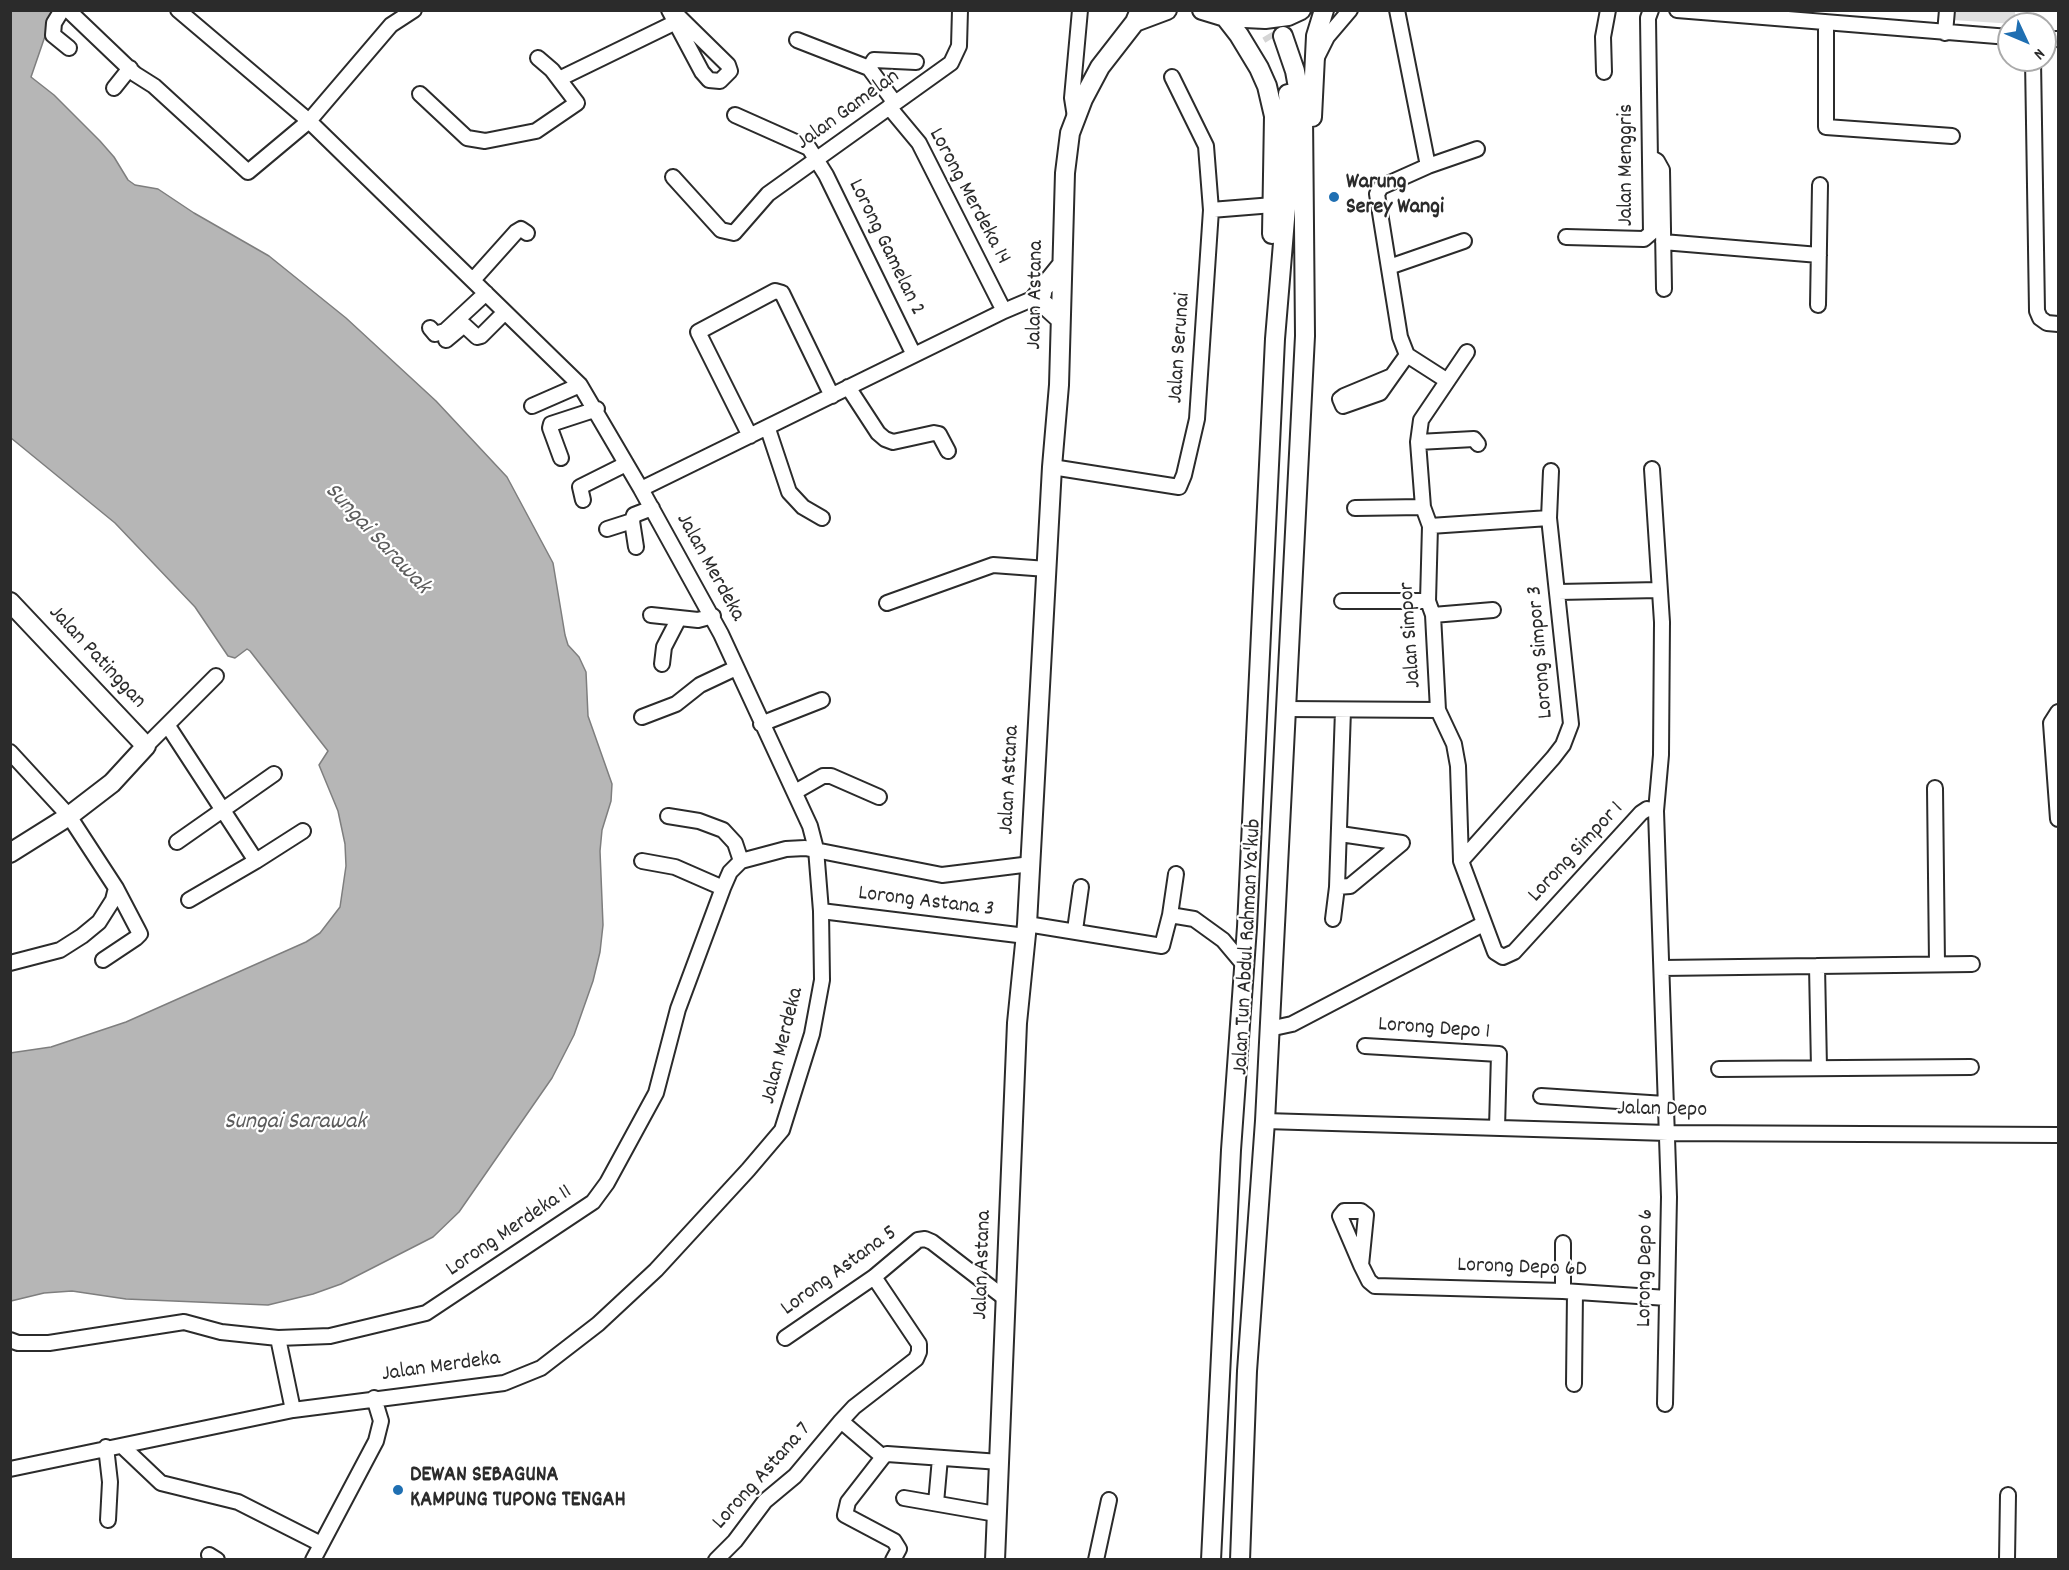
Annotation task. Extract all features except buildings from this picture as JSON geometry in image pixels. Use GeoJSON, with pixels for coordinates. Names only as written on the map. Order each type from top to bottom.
{"type":"FeatureCollection","features":[{"type":"Feature","properties":{"kind":"main road"},"geometry":{"type":"LineString","coordinates":[[1138,16],[1167,10]]}},
{"type":"Feature","properties":{"kind":"main road"},"geometry":{"type":"LineString","coordinates":[[1202,10],[1225,17],[1265,19],[1288,16],[1301,10]]}},
{"type":"Feature","properties":{"kind":"main road"},"geometry":{"type":"LineString","coordinates":[[1305,336],[1313,309],[1313,65],[1316,36],[1324,10]]}},
{"type":"Feature","properties":{"kind":"main road","name":"Jalan Astana"},"geometry":{"type":"LineString","coordinates":[[995,1560],[1018,1007],[1027,930],[1052,467],[1059,385],[1059,318],[1065,173],[1075,117],[1100,67],[1138,16]]}},
{"type":"Feature","properties":{"kind":"main road"},"geometry":{"type":"LineString","coordinates":[[1225,17],[1239,35],[1267,86],[1274,116],[1268,318],[1275,339]]}},
{"type":"Feature","properties":{"kind":"main road"},"geometry":{"type":"LineString","coordinates":[[1275,339],[1289,171],[1290,116],[1278,37],[1295,70],[1303,115],[1305,336]]}},
{"type":"Feature","properties":{"kind":"main road"},"geometry":{"type":"LineString","coordinates":[[1059,318],[1036,297],[1061,266]]}},
{"type":"Feature","properties":{"kind":"main road","name":"Jalan Tun Abdul Rahman Ya'kub"},"geometry":{"type":"LineString","coordinates":[[1240,1560],[1247,1371],[1265,1121],[1305,336]]}},
{"type":"Feature","properties":{"kind":"main road","name":"Jalan Tun Abdul Rahman Ya'kub"},"geometry":{"type":"LineString","coordinates":[[1211,1560],[1231,1150],[1247,927],[1275,339]]}},
{"type":"Feature","properties":{"kind":"main road","name":"Jalan Patinggan"},"geometry":{"type":"LineString","coordinates":[[10,602],[146,746]]}},
{"type":"Feature","properties":{"kind":"main road"},"geometry":{"type":"LineString","coordinates":[[10,854],[69,816],[112,783],[146,746]]}},
{"type":"Feature","properties":{"kind":"street"},"geometry":{"type":"LineString","coordinates":[[62,10],[54,23],[53,35],[69,48]]}},
{"type":"Feature","properties":{"kind":"street"},"geometry":{"type":"LineString","coordinates":[[69,10],[129,68],[154,87],[248,172],[309,121],[391,25],[414,10]]}},
{"type":"Feature","properties":{"kind":"street","name":"Jalan Merdeka"},"geometry":{"type":"LineString","coordinates":[[10,1469],[106,1447],[122,1446],[293,1410],[504,1383],[540,1368],[598,1324],[656,1270],[782,1130],[791,1108],[812,1034],[822,980],[821,911],[816,849],[810,826],[713,616],[597,409],[580,385],[309,121],[178,10]]}},
{"type":"Feature","properties":{"kind":"street","name":"Jalan Gamelan"},"geometry":{"type":"LineString","coordinates":[[674,177],[721,230],[734,233],[768,194],[951,63],[958,54],[960,10]]}},
{"type":"Feature","properties":{"kind":"street"},"geometry":{"type":"LineString","coordinates":[[1075,117],[1072,98],[1080,10]]}},
{"type":"Feature","properties":{"kind":"street"},"geometry":{"type":"LineString","coordinates":[[1313,65],[1327,37],[1350,10]]}},
{"type":"Feature","properties":{"kind":"street"},"geometry":{"type":"LineString","coordinates":[[1397,10],[1428,166]]}},
{"type":"Feature","properties":{"kind":"street"},"geometry":{"type":"LineString","coordinates":[[1604,72],[1603,37],[1608,10]]}},
{"type":"Feature","properties":{"kind":"street","name":"Jalan Menggris"},"geometry":{"type":"LineString","coordinates":[[1566,237],[1648,237],[1651,233],[1648,18],[1652,10]]}},
{"type":"Feature","properties":{"kind":"street"},"geometry":{"type":"LineString","coordinates":[[1677,10],[1997,36]]}},
{"type":"Feature","properties":{"kind":"street"},"geometry":{"type":"LineString","coordinates":[[1946,33],[1947,10]]}},
{"type":"Feature","properties":{"kind":"street"},"geometry":{"type":"LineString","coordinates":[[672,15],[723,59],[730,70],[720,81],[710,80],[672,15]]}},
{"type":"Feature","properties":{"kind":"street"},"geometry":{"type":"LineString","coordinates":[[559,79],[672,15]]}},
{"type":"Feature","properties":{"kind":"street"},"geometry":{"type":"LineString","coordinates":[[1826,23],[1826,127],[1952,136]]}},
{"type":"Feature","properties":{"kind":"street"},"geometry":{"type":"LineString","coordinates":[[797,40],[869,68],[874,60],[916,62]]}},
{"type":"Feature","properties":{"kind":"street"},"geometry":{"type":"LineString","coordinates":[[420,94],[467,138],[485,141],[537,131],[577,102],[538,58]]}},
{"type":"Feature","properties":{"kind":"street"},"geometry":{"type":"LineString","coordinates":[[114,88],[129,68]]}},
{"type":"Feature","properties":{"kind":"street","name":"Lorong Merdeka 14"},"geometry":{"type":"LineString","coordinates":[[869,68],[919,143],[1004,311]]}},
{"type":"Feature","properties":{"kind":"street"},"geometry":{"type":"LineString","coordinates":[[2033,72],[2037,311],[2040,318],[2047,323],[2058,324]]}},
{"type":"Feature","properties":{"kind":"street","name":"Jalan Serunai"},"geometry":{"type":"LineString","coordinates":[[1052,467],[1179,487],[1197,419],[1211,210],[1206,146],[1173,77]]}},
{"type":"Feature","properties":{"kind":"street"},"geometry":{"type":"LineString","coordinates":[[735,115],[809,148],[817,160]]}},
{"type":"Feature","properties":{"kind":"street"},"geometry":{"type":"LineString","coordinates":[[1446,380],[1407,355],[1400,337],[1377,195],[1381,187],[1428,166],[1477,149]]}},
{"type":"Feature","properties":{"kind":"street"},"geometry":{"type":"LineString","coordinates":[[1650,157],[1657,161],[1662,170],[1664,290]]}},
{"type":"Feature","properties":{"kind":"street","name":"Lorong Gamelan 2"},"geometry":{"type":"LineString","coordinates":[[817,160],[914,356]]}},
{"type":"Feature","properties":{"kind":"street"},"geometry":{"type":"LineString","coordinates":[[1818,305],[1820,185]]}},
{"type":"Feature","properties":{"kind":"street"},"geometry":{"type":"LineString","coordinates":[[1211,210],[1273,205]]}},
{"type":"Feature","properties":{"kind":"street"},"geometry":{"type":"LineString","coordinates":[[473,280],[516,232],[521,229],[527,233]]}},
{"type":"Feature","properties":{"kind":"street"},"geometry":{"type":"LineString","coordinates":[[1389,267],[1464,241]]}},
{"type":"Feature","properties":{"kind":"street"},"geometry":{"type":"LineString","coordinates":[[1663,242],[1819,255]]}},
{"type":"Feature","properties":{"kind":"street"},"geometry":{"type":"LineString","coordinates":[[641,489],[768,429],[1004,311],[1060,289]]}},
{"type":"Feature","properties":{"kind":"street"},"geometry":{"type":"LineString","coordinates":[[750,436],[699,332],[775,291],[782,293],[831,396]]}},
{"type":"Feature","properties":{"kind":"street"},"geometry":{"type":"LineString","coordinates":[[430,328],[435,334],[445,331],[486,293]]}},
{"type":"Feature","properties":{"kind":"street"},"geometry":{"type":"LineString","coordinates":[[446,340],[464,325],[477,337],[481,336],[505,312]]}},
{"type":"Feature","properties":{"kind":"street","name":"Jalan Simpor"},"geometry":{"type":"LineString","coordinates":[[1467,352],[1421,420],[1418,442],[1423,507],[1430,526],[1428,601],[1433,615],[1438,710],[1454,744],[1458,766],[1461,861],[1495,952]]}},
{"type":"Feature","properties":{"kind":"street"},"geometry":{"type":"LineString","coordinates":[[1392,376],[1407,355]]}},
{"type":"Feature","properties":{"kind":"street"},"geometry":{"type":"LineString","coordinates":[[532,406],[580,385]]}},
{"type":"Feature","properties":{"kind":"street"},"geometry":{"type":"LineString","coordinates":[[848,387],[878,433],[885,439],[893,442],[934,433],[939,434],[948,451]]}},
{"type":"Feature","properties":{"kind":"street"},"geometry":{"type":"LineString","coordinates":[[561,458],[551,424],[597,409]]}},
{"type":"Feature","properties":{"kind":"street"},"geometry":{"type":"LineString","coordinates":[[768,429],[789,492],[803,507],[822,518]]}},
{"type":"Feature","properties":{"kind":"street"},"geometry":{"type":"LineString","coordinates":[[1418,442],[1474,439],[1478,444]]}},
{"type":"Feature","properties":{"kind":"street"},"geometry":{"type":"LineString","coordinates":[[583,500],[580,487],[626,464]]}},
{"type":"Feature","properties":{"kind":"street"},"geometry":{"type":"LineString","coordinates":[[1652,469],[1662,622],[1662,733],[1656,811]]}},
{"type":"Feature","properties":{"kind":"street","name":"Lorong Simpor 3"},"geometry":{"type":"LineString","coordinates":[[1461,861],[1553,758],[1569,733],[1571,724],[1549,518],[1551,471]]}},
{"type":"Feature","properties":{"kind":"street"},"geometry":{"type":"LineString","coordinates":[[1355,508],[1423,507]]}},
{"type":"Feature","properties":{"kind":"street"},"geometry":{"type":"LineString","coordinates":[[607,529],[632,522],[638,513],[652,508]]}},
{"type":"Feature","properties":{"kind":"street"},"geometry":{"type":"LineString","coordinates":[[1430,526],[1549,518]]}},
{"type":"Feature","properties":{"kind":"street"},"geometry":{"type":"LineString","coordinates":[[632,522],[636,547]]}},
{"type":"Feature","properties":{"kind":"street"},"geometry":{"type":"LineString","coordinates":[[887,603],[993,565],[1047,569]]}},
{"type":"Feature","properties":{"kind":"street"},"geometry":{"type":"LineString","coordinates":[[1558,592],[1659,590]]}},
{"type":"Feature","properties":{"kind":"street"},"geometry":{"type":"LineString","coordinates":[[1342,601],[1428,601]]}},
{"type":"Feature","properties":{"kind":"street"},"geometry":{"type":"LineString","coordinates":[[1433,615],[1493,610]]}},
{"type":"Feature","properties":{"kind":"street"},"geometry":{"type":"LineString","coordinates":[[651,615],[698,620],[713,616]]}},
{"type":"Feature","properties":{"kind":"street"},"geometry":{"type":"LineString","coordinates":[[662,664],[663,647],[679,618]]}},
{"type":"Feature","properties":{"kind":"street"},"geometry":{"type":"LineString","coordinates":[[642,717],[676,704],[700,685],[736,668]]}},
{"type":"Feature","properties":{"kind":"street"},"geometry":{"type":"LineString","coordinates":[[146,746],[216,676]]}},
{"type":"Feature","properties":{"kind":"street"},"geometry":{"type":"LineString","coordinates":[[761,724],[822,700]]}},
{"type":"Feature","properties":{"kind":"street"},"geometry":{"type":"LineString","coordinates":[[1285,709],[1438,710]]}},
{"type":"Feature","properties":{"kind":"street"},"geometry":{"type":"LineString","coordinates":[[1333,919],[1340,834],[1343,710]]}},
{"type":"Feature","properties":{"kind":"street"},"geometry":{"type":"LineString","coordinates":[[2058,712],[2051,723],[2058,819]]}},
{"type":"Feature","properties":{"kind":"street"},"geometry":{"type":"LineString","coordinates":[[168,726],[256,861]]}},
{"type":"Feature","properties":{"kind":"street"},"geometry":{"type":"LineString","coordinates":[[10,752],[69,816],[116,888],[140,934],[103,960]]}},
{"type":"Feature","properties":{"kind":"street"},"geometry":{"type":"LineString","coordinates":[[177,842],[274,774]]}},
{"type":"Feature","properties":{"kind":"street"},"geometry":{"type":"LineString","coordinates":[[795,792],[823,776],[831,776],[879,797]]}},
{"type":"Feature","properties":{"kind":"street"},"geometry":{"type":"LineString","coordinates":[[1935,788],[1937,964]]}},
{"type":"Feature","properties":{"kind":"street","name":"Lorong Simpor 1"},"geometry":{"type":"LineString","coordinates":[[1495,952],[1503,957],[1514,952],[1641,813],[1647,809],[1656,811],[1665,1104]]}},
{"type":"Feature","properties":{"kind":"street"},"geometry":{"type":"LineString","coordinates":[[668,816],[699,821],[723,830],[735,843],[741,861],[786,849],[816,849],[942,875],[1031,864]]}},
{"type":"Feature","properties":{"kind":"street"},"geometry":{"type":"LineString","coordinates":[[189,900],[303,831]]}},
{"type":"Feature","properties":{"kind":"street"},"geometry":{"type":"LineString","coordinates":[[1337,887],[1350,885],[1401,843],[1340,834]]}},
{"type":"Feature","properties":{"kind":"street"},"geometry":{"type":"LineString","coordinates":[[642,861],[675,867],[723,888]]}},
{"type":"Feature","properties":{"kind":"street","name":"Lorong Merdeka 11"},"geometry":{"type":"LineString","coordinates":[[10,1340],[18,1343],[49,1343],[184,1322],[221,1332],[279,1338],[330,1336],[426,1313],[592,1202],[633,1141],[656,1093],[678,1009],[723,888],[730,872],[741,861]]}},
{"type":"Feature","properties":{"kind":"street"},"geometry":{"type":"LineString","coordinates":[[1176,874],[1170,915],[1194,919],[1223,940],[1244,965]]}},
{"type":"Feature","properties":{"kind":"street"},"geometry":{"type":"LineString","coordinates":[[1074,930],[1082,887]]}},
{"type":"Feature","properties":{"kind":"street"},"geometry":{"type":"LineString","coordinates":[[10,963],[60,950],[82,936],[104,915],[113,900],[116,888]]}},
{"type":"Feature","properties":{"kind":"street","name":"Lorong Astana 3"},"geometry":{"type":"LineString","coordinates":[[821,911],[1027,930],[1074,930],[1162,946],[1170,915]]}},
{"type":"Feature","properties":{"kind":"street"},"geometry":{"type":"LineString","coordinates":[[1269,1029],[1292,1024],[1483,924]]}},
{"type":"Feature","properties":{"kind":"street"},"geometry":{"type":"LineString","coordinates":[[1223,940],[1247,927]]}},
{"type":"Feature","properties":{"kind":"street"},"geometry":{"type":"LineString","coordinates":[[1662,968],[1972,964]]}},
{"type":"Feature","properties":{"kind":"street"},"geometry":{"type":"LineString","coordinates":[[1817,966],[1819,1068]]}},
{"type":"Feature","properties":{"kind":"street","name":"Lorong Depo 1"},"geometry":{"type":"LineString","coordinates":[[1365,1046],[1499,1054],[1497,1128]]}},
{"type":"Feature","properties":{"kind":"street"},"geometry":{"type":"LineString","coordinates":[[1719,1069],[1971,1067]]}},
{"type":"Feature","properties":{"kind":"street"},"geometry":{"type":"LineString","coordinates":[[1541,1096],[1665,1104]]}},
{"type":"Feature","properties":{"kind":"street","name":"Lorong Depo 6"},"geometry":{"type":"LineString","coordinates":[[1665,1104],[1668,1133],[1665,1404]]}},
{"type":"Feature","properties":{"kind":"street","name":"Jalan Depo"},"geometry":{"type":"LineString","coordinates":[[1265,1121],[1668,1133],[2058,1135]]}},
{"type":"Feature","properties":{"kind":"street","name":"Lorong Astana 5"},"geometry":{"type":"LineString","coordinates":[[785,1338],[874,1278],[918,1240],[926,1239],[1006,1299]]}},
{"type":"Feature","properties":{"kind":"street"},"geometry":{"type":"LineString","coordinates":[[1563,1243],[1569,1292],[1574,1384]]}},
{"type":"Feature","properties":{"kind":"street","name":"Lorong Depo 6D"},"geometry":{"type":"LineString","coordinates":[[1361,1264],[1369,1281],[1375,1286],[1569,1292],[1667,1298]]}},
{"type":"Feature","properties":{"kind":"street","name":"Lorong Astana 7"},"geometry":{"type":"LineString","coordinates":[[716,1560],[735,1541],[765,1501],[795,1476],[854,1407],[916,1359],[919,1344],[874,1278]]}},
{"type":"Feature","properties":{"kind":"street"},"geometry":{"type":"LineString","coordinates":[[279,1338],[293,1410]]}},
{"type":"Feature","properties":{"kind":"street"},"geometry":{"type":"LineString","coordinates":[[313,1560],[380,1430],[381,1421],[374,1398]]}},
{"type":"Feature","properties":{"kind":"street"},"geometry":{"type":"LineString","coordinates":[[841,1421],[883,1457]]}},
{"type":"Feature","properties":{"kind":"street"},"geometry":{"type":"LineString","coordinates":[[122,1446],[161,1483],[238,1502],[321,1544]]}},
{"type":"Feature","properties":{"kind":"street"},"geometry":{"type":"LineString","coordinates":[[106,1447],[110,1482],[108,1520]]}},
{"type":"Feature","properties":{"kind":"street"},"geometry":{"type":"LineString","coordinates":[[893,1560],[899,1548],[894,1541],[845,1515],[848,1502],[883,1457],[887,1454],[1000,1462]]}},
{"type":"Feature","properties":{"kind":"street"},"geometry":{"type":"LineString","coordinates":[[936,1503],[940,1458]]}},
{"type":"Feature","properties":{"kind":"street"},"geometry":{"type":"LineString","coordinates":[[2007,1560],[2008,1495]]}},
{"type":"Feature","properties":{"kind":"street"},"geometry":{"type":"LineString","coordinates":[[904,1498],[996,1514]]}},
{"type":"Feature","properties":{"kind":"street"},"geometry":{"type":"LineString","coordinates":[[1096,1560],[1109,1500]]}},
{"type":"Feature","properties":{"kind":"shaded area"},"geometry":{"type":"Polygon","coordinates":[[[1952,11],[2015,11],[1997,12],[1997,23],[1952,20],[1952,11]]]}},
{"type":"Feature","properties":{"kind":"water","name":"Sungai Sarawak"},"geometry":{"type":"Polygon","coordinates":[[[54,10],[31,77],[54,95],[100,141],[114,157],[128,180],[135,185],[158,189],[194,213],[269,256],[346,318],[436,401],[507,477],[553,563],[565,635],[568,645],[579,657],[586,672],[588,716],[612,784],[611,801],[602,830],[600,851],[603,925],[600,952],[593,981],[574,1035],[552,1078],[459,1212],[433,1237],[341,1284],[313,1294],[268,1305],[126,1299],[72,1291],[44,1293],[11,1301],[10,1053],[51,1047],[126,1022],[306,942],[320,933],[340,907],[346,866],[345,844],[338,811],[319,765],[328,751],[250,651],[247,649],[235,658],[228,656],[195,607],[115,523],[11,438],[11,11],[54,10]]]}},
{"type":"Feature","properties":{"kind":"tunnel"},"geometry":{"type":"LineString","coordinates":[[1256,10],[1273,38]]}},
{"type":"Feature","properties":{"kind":"place","name":"Warung Serey Wangi"},"geometry":{"type":"Point","coordinates":[1334,197]}},
{"type":"Feature","properties":{"kind":"place","name":"DEWAN SEBAGUNA KAMPUNG TUPONG TENGAH"},"geometry":{"type":"Point","coordinates":[398,1490]}}]}
